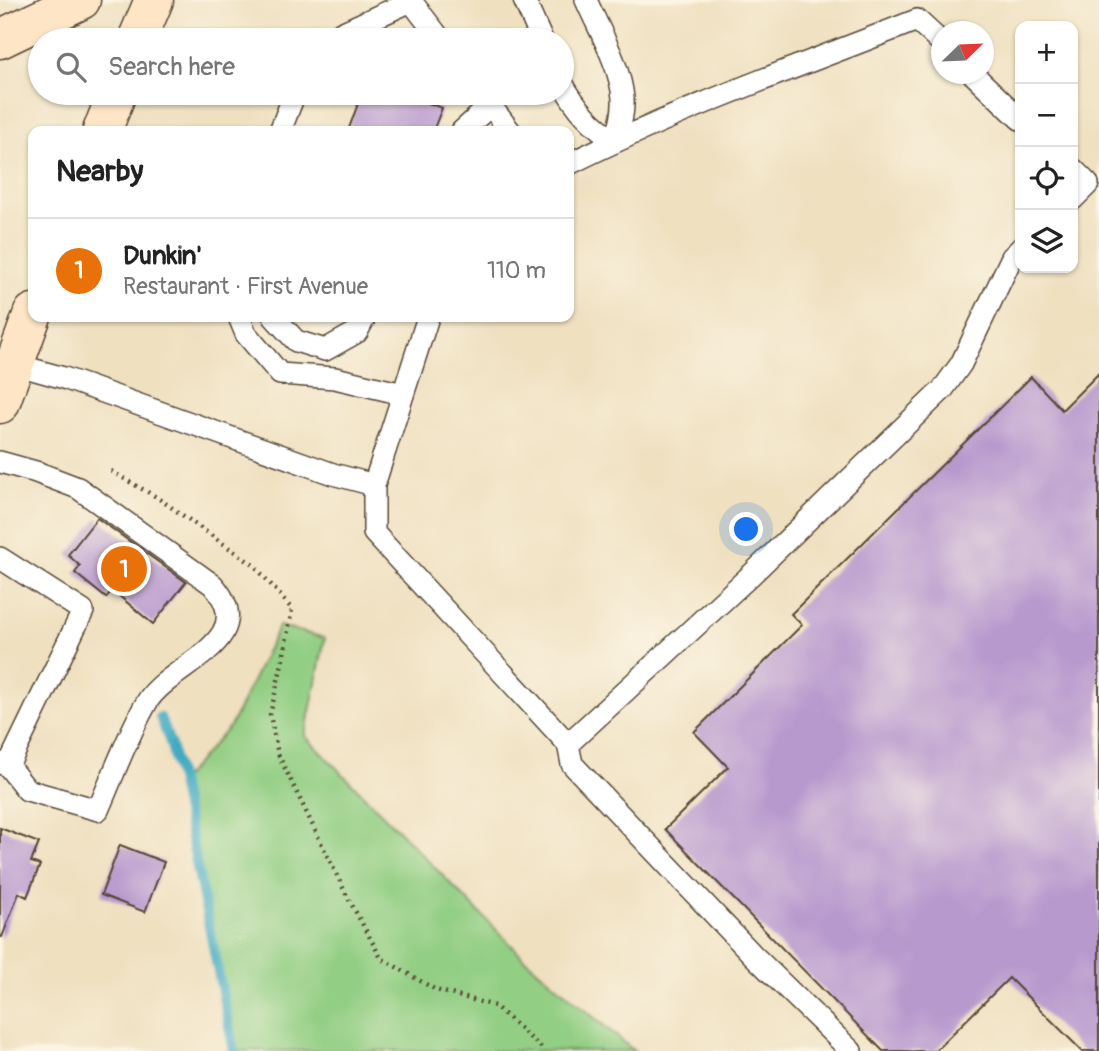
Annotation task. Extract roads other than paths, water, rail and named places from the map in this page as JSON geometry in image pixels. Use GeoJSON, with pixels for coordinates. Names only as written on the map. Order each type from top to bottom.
{"type":"FeatureCollection","features":[{"type":"Feature","properties":{"kind":"main road"},"geometry":{"type":"LineString","coordinates":[[0,39],[81,0]]}},
{"type":"Feature","properties":{"kind":"main road"},"geometry":{"type":"LineString","coordinates":[[142,28],[154,0]]}},
{"type":"Feature","properties":{"kind":"main road"},"geometry":{"type":"LineString","coordinates":[[104,126],[112,105]]}},
{"type":"Feature","properties":{"kind":"main road"},"geometry":{"type":"LineString","coordinates":[[0,404],[30,322]]}},
{"type":"Feature","properties":{"kind":"lane"},"geometry":{"type":"LineString","coordinates":[[524,0],[535,28]]}},
{"type":"Feature","properties":{"kind":"lane"},"geometry":{"type":"LineString","coordinates":[[586,0],[614,64],[623,95],[623,113],[616,141]]}},
{"type":"Feature","properties":{"kind":"lane"},"geometry":{"type":"LineString","coordinates":[[352,28],[411,1],[432,28]]}},
{"type":"Feature","properties":{"kind":"lane"},"geometry":{"type":"LineString","coordinates":[[574,162],[616,141],[917,20],[931,33]]}},
{"type":"Feature","properties":{"kind":"lane"},"geometry":{"type":"LineString","coordinates":[[983,84],[1015,114]]}},
{"type":"Feature","properties":{"kind":"lane"},"geometry":{"type":"LineString","coordinates":[[574,101],[596,128],[616,141]]}},
{"type":"Feature","properties":{"kind":"lane"},"geometry":{"type":"LineString","coordinates":[[282,126],[290,105]]}},
{"type":"Feature","properties":{"kind":"lane"},"geometry":{"type":"LineString","coordinates":[[466,126],[482,105]]}},
{"type":"Feature","properties":{"kind":"lane"},"geometry":{"type":"LineString","coordinates":[[490,105],[506,126]]}},
{"type":"Feature","properties":{"kind":"lane"},"geometry":{"type":"LineString","coordinates":[[568,744],[752,574],[943,389],[961,364],[1015,254]]}},
{"type":"Feature","properties":{"kind":"lane"},"geometry":{"type":"LineString","coordinates":[[241,322],[246,334],[280,374],[335,378],[403,394]]}},
{"type":"Feature","properties":{"kind":"lane"},"geometry":{"type":"LineString","coordinates":[[279,322],[296,341],[324,350],[357,332],[362,322]]}},
{"type":"Feature","properties":{"kind":"lane"},"geometry":{"type":"LineString","coordinates":[[426,322],[374,485],[373,533],[568,744],[572,764],[752,954],[851,1051]]}},
{"type":"Feature","properties":{"kind":"lane"},"geometry":{"type":"LineString","coordinates":[[14,364],[64,378],[333,474],[374,485]]}},
{"type":"Feature","properties":{"kind":"lane"},"geometry":{"type":"LineString","coordinates":[[0,462],[78,488],[213,585],[227,607],[227,618],[220,637],[208,652],[170,677],[148,700],[98,810],[27,790],[4,764],[83,611],[0,558]]}},
{"type":"Feature","properties":{"kind":"waterway"},"geometry":{"type":"LineString","coordinates":[[160,717],[171,745],[180,782],[234,1051]]}},
{"type":"Feature","properties":{"kind":"place","name":"Dunkin'"},"geometry":{"type":"Point","coordinates":[124,569]}}]}
